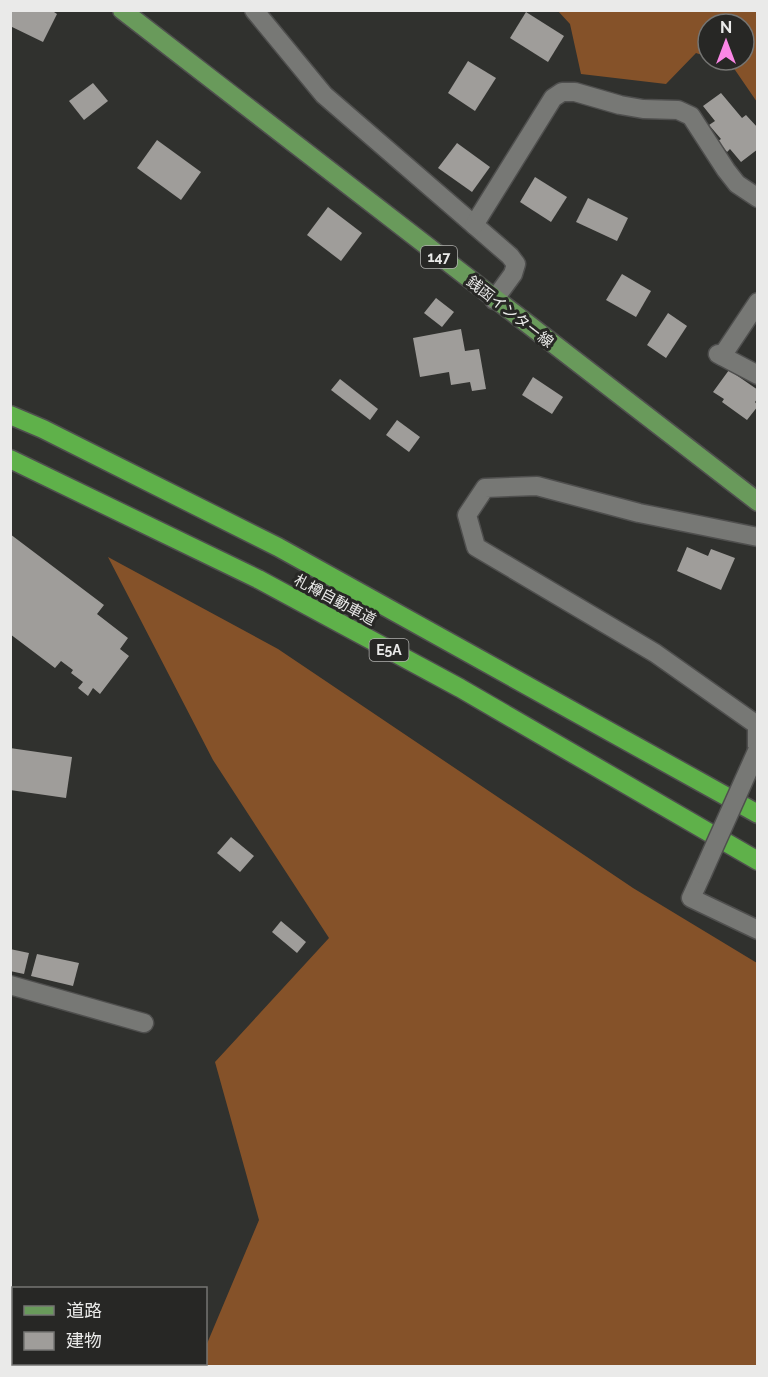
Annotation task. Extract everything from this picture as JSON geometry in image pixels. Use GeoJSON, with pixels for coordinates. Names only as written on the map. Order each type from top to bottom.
{"type":"FeatureCollection","features":[{"type":"Feature","properties":{"kind":"highway","name":"札樽自動車道"},"geometry":{"type":"LineString","coordinates":[[10,415],[43,429],[278,547],[758,814]]}},
{"type":"Feature","properties":{"kind":"highway","name":"札樽自動車道"},"geometry":{"type":"LineString","coordinates":[[10,459],[258,579],[460,688],[758,861]]}},
{"type":"Feature","properties":{"kind":"main road","name":"銭函インター線"},"geometry":{"type":"LineString","coordinates":[[122,10],[758,502]]}},
{"type":"Feature","properties":{"kind":"street"},"geometry":{"type":"LineString","coordinates":[[254,10],[324,95],[495,241],[516,264],[513,274],[494,300]]}},
{"type":"Feature","properties":{"kind":"street"},"geometry":{"type":"LineString","coordinates":[[474,225],[553,98],[562,92],[576,92],[594,99],[643,109],[678,110],[692,116],[737,184],[758,198]]}},
{"type":"Feature","properties":{"kind":"street"},"geometry":{"type":"LineString","coordinates":[[758,302],[720,355],[758,375]]}},
{"type":"Feature","properties":{"kind":"street"},"geometry":{"type":"LineString","coordinates":[[758,537],[639,513],[537,486],[485,488],[467,515],[476,547],[656,653],[758,725],[756,751],[691,898],[758,930]]}},
{"type":"Feature","properties":{"kind":"street"},"geometry":{"type":"LineString","coordinates":[[10,985],[144,1023]]}},
{"type":"Feature","properties":{"kind":"shaded area"},"geometry":{"type":"Polygon","coordinates":[[[558,11],[757,11],[757,102],[736,72],[756,72],[756,12],[696,12],[696,53],[666,84],[581,74],[570,24],[558,11]]]}},
{"type":"Feature","properties":{"kind":"shaded area"},"geometry":{"type":"Polygon","coordinates":[[[108,557],[278,649],[633,888],[757,963],[757,1366],[197,1366],[207,1365],[207,1344],[259,1220],[215,1062],[329,938],[213,760],[108,557]]]}},
{"type":"Feature","properties":{"kind":"building"},"geometry":{"type":"Polygon","coordinates":[[[10,10],[51,10],[57,14],[43,42],[10,26],[10,10]]]}},
{"type":"Feature","properties":{"kind":"building"},"geometry":{"type":"Polygon","coordinates":[[[526,12],[564,36],[548,62],[510,38],[526,12]]]}},
{"type":"Feature","properties":{"kind":"building"},"geometry":{"type":"Polygon","coordinates":[[[468,61],[496,78],[475,111],[448,93],[468,61]]]}},
{"type":"Feature","properties":{"kind":"building"},"geometry":{"type":"Polygon","coordinates":[[[93,83],[108,101],[84,120],[69,101],[93,83]]]}},
{"type":"Feature","properties":{"kind":"building"},"geometry":{"type":"Polygon","coordinates":[[[721,93],[742,118],[746,115],[758,128],[756,136],[758,149],[741,162],[730,149],[727,152],[718,141],[721,139],[709,125],[715,121],[703,106],[721,93]]]}},
{"type":"Feature","properties":{"kind":"building"},"geometry":{"type":"Polygon","coordinates":[[[157,140],[201,172],[181,200],[137,168],[157,140]]]}},
{"type":"Feature","properties":{"kind":"building"},"geometry":{"type":"Polygon","coordinates":[[[457,143],[490,167],[472,192],[438,168],[457,143]]]}},
{"type":"Feature","properties":{"kind":"building"},"geometry":{"type":"Polygon","coordinates":[[[535,177],[567,197],[551,222],[520,202],[535,177]]]}},
{"type":"Feature","properties":{"kind":"building"},"geometry":{"type":"Polygon","coordinates":[[[588,198],[628,218],[617,241],[576,222],[588,198]]]}},
{"type":"Feature","properties":{"kind":"building"},"geometry":{"type":"Polygon","coordinates":[[[328,207],[362,233],[341,261],[307,235],[328,207]]]}},
{"type":"Feature","properties":{"kind":"building"},"geometry":{"type":"Polygon","coordinates":[[[622,274],[651,291],[636,317],[606,300],[622,274]]]}},
{"type":"Feature","properties":{"kind":"building"},"geometry":{"type":"Polygon","coordinates":[[[436,298],[454,312],[442,327],[424,313],[436,298]]]}},
{"type":"Feature","properties":{"kind":"building"},"geometry":{"type":"Polygon","coordinates":[[[668,313],[687,326],[666,358],[647,345],[668,313]]]}},
{"type":"Feature","properties":{"kind":"building"},"geometry":{"type":"Polygon","coordinates":[[[461,329],[465,351],[479,349],[486,389],[472,391],[470,382],[451,385],[449,372],[420,377],[413,338],[461,329]]]}},
{"type":"Feature","properties":{"kind":"building"},"geometry":{"type":"Polygon","coordinates":[[[729,370],[758,390],[758,398],[755,402],[758,406],[747,420],[722,402],[724,399],[713,392],[729,370]]]}},
{"type":"Feature","properties":{"kind":"building"},"geometry":{"type":"Polygon","coordinates":[[[533,377],[563,397],[552,414],[522,395],[533,377]]]}},
{"type":"Feature","properties":{"kind":"building"},"geometry":{"type":"Polygon","coordinates":[[[340,379],[378,409],[370,420],[331,390],[340,379]]]}},
{"type":"Feature","properties":{"kind":"building"},"geometry":{"type":"Polygon","coordinates":[[[397,420],[420,437],[409,452],[386,435],[397,420]]]}},
{"type":"Feature","properties":{"kind":"building"},"geometry":{"type":"Polygon","coordinates":[[[10,534],[104,605],[97,614],[128,638],[120,649],[129,656],[100,694],[93,688],[88,696],[78,688],[83,682],[71,673],[73,670],[61,661],[55,668],[10,634],[10,534]]]}},
{"type":"Feature","properties":{"kind":"building"},"geometry":{"type":"Polygon","coordinates":[[[687,547],[708,556],[711,549],[735,558],[721,590],[677,571],[687,547]]]}},
{"type":"Feature","properties":{"kind":"building"},"geometry":{"type":"Polygon","coordinates":[[[10,748],[72,757],[66,798],[10,790],[10,748]]]}},
{"type":"Feature","properties":{"kind":"building"},"geometry":{"type":"Polygon","coordinates":[[[231,837],[254,856],[240,872],[217,853],[231,837]]]}},
{"type":"Feature","properties":{"kind":"building"},"geometry":{"type":"Polygon","coordinates":[[[281,921],[306,942],[297,953],[272,932],[281,921]]]}},
{"type":"Feature","properties":{"kind":"building"},"geometry":{"type":"Polygon","coordinates":[[[10,949],[29,953],[24,974],[10,971],[10,949]]]}},
{"type":"Feature","properties":{"kind":"building"},"geometry":{"type":"Polygon","coordinates":[[[37,954],[79,963],[73,986],[31,976],[37,954]]]}}]}
